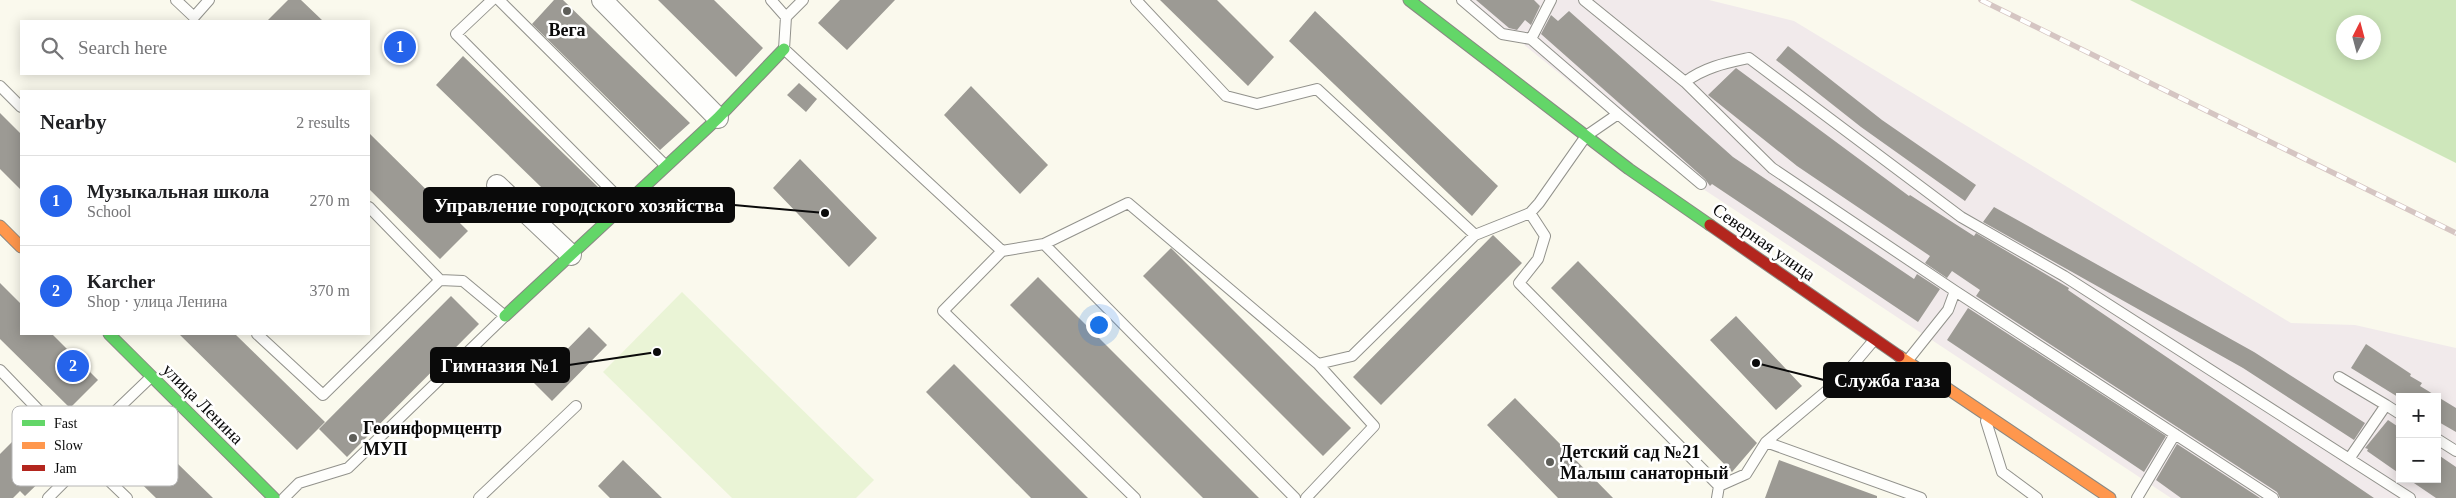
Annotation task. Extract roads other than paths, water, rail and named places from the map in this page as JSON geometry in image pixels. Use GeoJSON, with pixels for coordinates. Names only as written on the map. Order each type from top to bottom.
{"type":"FeatureCollection","features":[{"type":"Feature","properties":{"kind":"main road","name":"Северная улица"},"geometry":{"type":"LineString","coordinates":[[1409,0],[1629,169],[1874,339],[2110,498]]}},
{"type":"Feature","properties":{"kind":"main road"},"geometry":{"type":"LineString","coordinates":[[505,316],[718,118],[784,49]]}},
{"type":"Feature","properties":{"kind":"main road"},"geometry":{"type":"LineString","coordinates":[[0,226],[13,233],[20,245]]}},
{"type":"Feature","properties":{"kind":"main road","name":"улица Ленина"},"geometry":{"type":"LineString","coordinates":[[109,335],[274,498]]}},
{"type":"Feature","properties":{"kind":"street"},"geometry":{"type":"LineString","coordinates":[[602,0],[718,118]]}},
{"type":"Feature","properties":{"kind":"street"},"geometry":{"type":"LineString","coordinates":[[497,184],[571,255]]}},
{"type":"Feature","properties":{"kind":"lane"},"geometry":{"type":"LineString","coordinates":[[176,0],[194,17],[209,0]]}},
{"type":"Feature","properties":{"kind":"lane"},"geometry":{"type":"LineString","coordinates":[[492,0],[456,34],[625,204]]}},
{"type":"Feature","properties":{"kind":"lane"},"geometry":{"type":"LineString","coordinates":[[499,0],[666,165]]}},
{"type":"Feature","properties":{"kind":"lane"},"geometry":{"type":"LineString","coordinates":[[771,0],[786,17]]}},
{"type":"Feature","properties":{"kind":"lane"},"geometry":{"type":"LineString","coordinates":[[803,0],[786,17],[784,49],[1002,251]]}},
{"type":"Feature","properties":{"kind":"lane"},"geometry":{"type":"LineString","coordinates":[[1136,0],[1226,96],[1257,104],[1318,89],[1475,235]]}},
{"type":"Feature","properties":{"kind":"lane"},"geometry":{"type":"LineString","coordinates":[[1462,0],[1502,34],[1530,39],[1701,184]]}},
{"type":"Feature","properties":{"kind":"lane"},"geometry":{"type":"LineString","coordinates":[[1530,39],[1551,0]]}},
{"type":"Feature","properties":{"kind":"lane"},"geometry":{"type":"LineString","coordinates":[[1584,0],[1685,82],[1772,168],[1955,291],[2273,498]]}},
{"type":"Feature","properties":{"kind":"lane"},"geometry":{"type":"LineString","coordinates":[[1685,82],[1697,73],[1723,63],[1749,58],[1961,217],[2064,276],[2410,498]]}},
{"type":"Feature","properties":{"kind":"lane"},"geometry":{"type":"LineString","coordinates":[[0,86],[20,106]]}},
{"type":"Feature","properties":{"kind":"lane"},"geometry":{"type":"LineString","coordinates":[[1318,364],[1352,356],[1475,235],[1530,213],[1540,203],[1586,136],[1618,114]]}},
{"type":"Feature","properties":{"kind":"lane"},"geometry":{"type":"LineString","coordinates":[[1135,498],[943,311],[1002,251],[1044,244],[1128,203],[1318,364],[1374,426],[1306,498]]}},
{"type":"Feature","properties":{"kind":"lane"},"geometry":{"type":"LineString","coordinates":[[284,498],[299,483],[348,468],[505,316],[463,281],[440,280],[370,207]]}},
{"type":"Feature","properties":{"kind":"lane"},"geometry":{"type":"LineString","coordinates":[[1530,213],[1545,236],[1538,259],[1519,283],[1719,486]]}},
{"type":"Feature","properties":{"kind":"lane"},"geometry":{"type":"LineString","coordinates":[[1044,244],[1295,498]]}},
{"type":"Feature","properties":{"kind":"lane"},"geometry":{"type":"LineString","coordinates":[[258,335],[323,395],[440,280]]}},
{"type":"Feature","properties":{"kind":"lane"},"geometry":{"type":"LineString","coordinates":[[1908,361],[1948,310],[1955,291]]}},
{"type":"Feature","properties":{"kind":"lane"},"geometry":{"type":"LineString","coordinates":[[117,342],[125,335]]}},
{"type":"Feature","properties":{"kind":"lane"},"geometry":{"type":"LineString","coordinates":[[1719,486],[1746,474],[1766,442],[1842,378],[1874,339]]}},
{"type":"Feature","properties":{"kind":"lane"},"geometry":{"type":"LineString","coordinates":[[0,370],[35,406]]}},
{"type":"Feature","properties":{"kind":"lane"},"geometry":{"type":"LineString","coordinates":[[121,406],[152,376]]}},
{"type":"Feature","properties":{"kind":"lane"},"geometry":{"type":"LineString","coordinates":[[2338,377],[2396,411]]}},
{"type":"Feature","properties":{"kind":"lane"},"geometry":{"type":"LineString","coordinates":[[2349,459],[2386,405]]}},
{"type":"Feature","properties":{"kind":"lane"},"geometry":{"type":"LineString","coordinates":[[479,498],[576,406]]}},
{"type":"Feature","properties":{"kind":"lane"},"geometry":{"type":"LineString","coordinates":[[1982,411],[2002,472],[2037,498]]}},
{"type":"Feature","properties":{"kind":"lane"},"geometry":{"type":"LineString","coordinates":[[2138,498],[2175,434]]}},
{"type":"Feature","properties":{"kind":"lane"},"geometry":{"type":"LineString","coordinates":[[1766,442],[1921,498]]}},
{"type":"Feature","properties":{"kind":"lane"},"geometry":{"type":"LineString","coordinates":[[2441,442],[2456,451]]}},
{"type":"Feature","properties":{"kind":"lane"},"geometry":{"type":"LineString","coordinates":[[48,498],[59,486]]}},
{"type":"Feature","properties":{"kind":"lane"},"geometry":{"type":"LineString","coordinates":[[115,486],[127,498]]}},
{"type":"Feature","properties":{"kind":"lane"},"geometry":{"type":"LineString","coordinates":[[1717,498],[1719,486]]}},
{"type":"Feature","properties":{"kind":"railway"},"geometry":{"type":"LineString","coordinates":[[1981,0],[2456,233]]}},
{"type":"Feature","properties":{"kind":"place","name":"Вега"},"geometry":{"type":"Point","coordinates":[567,11]}},
{"type":"Feature","properties":{"kind":"place","name":"Музыкальная школа"},"geometry":{"type":"Point","coordinates":[400,47]}},
{"type":"Feature","properties":{"kind":"place","name":"Управление городского хозяйства"},"geometry":{"type":"Point","coordinates":[825,213]}},
{"type":"Feature","properties":{"kind":"place","name":"Гимназия №1"},"geometry":{"type":"Point","coordinates":[657,352]}},
{"type":"Feature","properties":{"kind":"place","name":"Служба газа"},"geometry":{"type":"Point","coordinates":[1756,363]}},
{"type":"Feature","properties":{"kind":"place","name":"Karcher"},"geometry":{"type":"Point","coordinates":[73,366]}},
{"type":"Feature","properties":{"kind":"place","name":"Геоинформцентр МУП"},"geometry":{"type":"Point","coordinates":[353,438]}},
{"type":"Feature","properties":{"kind":"place","name":"Детский сад №21 Малыш санаторный"},"geometry":{"type":"Point","coordinates":[1550,462]}}]}
